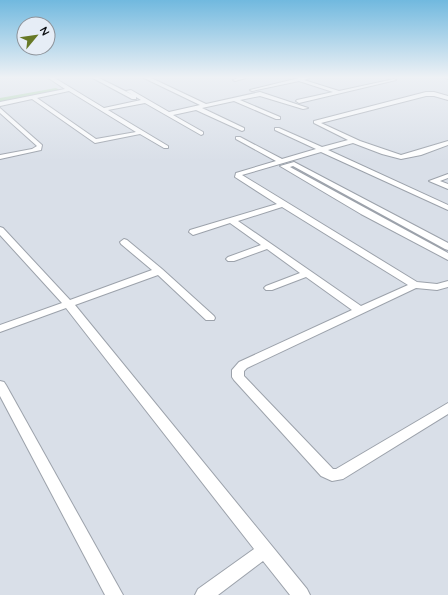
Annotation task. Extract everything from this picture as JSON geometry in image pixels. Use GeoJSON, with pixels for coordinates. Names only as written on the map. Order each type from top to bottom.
{"type":"FeatureCollection","features":[{"type":"Feature","properties":{"kind":"street"},"geometry":{"type":"LineString","coordinates":[[44,105],[94,141],[143,132]]}},
{"type":"Feature","properties":{"kind":"street"},"geometry":{"type":"LineString","coordinates":[[98,105],[166,147]]}},
{"type":"Feature","properties":{"kind":"street"},"geometry":{"type":"LineString","coordinates":[[105,109],[127,105]]}},
{"type":"Feature","properties":{"kind":"street"},"geometry":{"type":"LineString","coordinates":[[153,105],[201,133]]}},
{"type":"Feature","properties":{"kind":"street"},"geometry":{"type":"LineString","coordinates":[[168,114],[211,105]]}},
{"type":"Feature","properties":{"kind":"street"},"geometry":{"type":"LineString","coordinates":[[247,105],[278,118]]}},
{"type":"Feature","properties":{"kind":"street"},"geometry":{"type":"LineString","coordinates":[[295,105],[305,108]]}},
{"type":"Feature","properties":{"kind":"street"},"geometry":{"type":"LineString","coordinates":[[384,105],[316,122],[396,157],[401,157],[448,143]]}},
{"type":"Feature","properties":{"kind":"street"},"geometry":{"type":"LineString","coordinates":[[197,108],[242,129]]}},
{"type":"Feature","properties":{"kind":"street"},"geometry":{"type":"LineString","coordinates":[[0,110],[40,146],[39,149],[34,151],[0,157]]}},
{"type":"Feature","properties":{"kind":"street"},"geometry":{"type":"LineString","coordinates":[[277,129],[448,208]]}},
{"type":"Feature","properties":{"kind":"street"},"geometry":{"type":"LineString","coordinates":[[238,138],[281,161]]}},
{"type":"Feature","properties":{"kind":"street"},"geometry":{"type":"LineString","coordinates":[[355,140],[238,174],[239,177],[415,285],[437,287],[448,284]]}},
{"type":"Feature","properties":{"kind":"street"},"geometry":{"type":"LineString","coordinates":[[448,247],[294,164],[284,166],[364,212],[448,257]]}},
{"type":"Feature","properties":{"kind":"street"},"geometry":{"type":"LineString","coordinates":[[448,176],[433,181],[448,187]]}},
{"type":"Feature","properties":{"kind":"street"},"geometry":{"type":"LineString","coordinates":[[192,232],[284,204]]}},
{"type":"Feature","properties":{"kind":"street"},"geometry":{"type":"LineString","coordinates":[[364,212],[375,208]]}},
{"type":"Feature","properties":{"kind":"street"},"geometry":{"type":"LineString","coordinates":[[231,220],[359,310]]}},
{"type":"Feature","properties":{"kind":"street"},"geometry":{"type":"LineString","coordinates":[[0,230],[69,305],[300,595]]}},
{"type":"Feature","properties":{"kind":"street"},"geometry":{"type":"LineString","coordinates":[[124,242],[159,271],[210,318]]}},
{"type":"Feature","properties":{"kind":"street"},"geometry":{"type":"LineString","coordinates":[[231,259],[268,246]]}},
{"type":"Feature","properties":{"kind":"street"},"geometry":{"type":"LineString","coordinates":[[0,330],[159,271]]}},
{"type":"Feature","properties":{"kind":"street"},"geometry":{"type":"LineString","coordinates":[[269,288],[307,273]]}},
{"type":"Feature","properties":{"kind":"street"},"geometry":{"type":"LineString","coordinates":[[415,285],[243,365],[238,370],[238,377],[326,472],[332,475],[338,475],[448,408]]}},
{"type":"Feature","properties":{"kind":"street"},"geometry":{"type":"LineString","coordinates":[[0,385],[114,595]]}},
{"type":"Feature","properties":{"kind":"street"},"geometry":{"type":"LineString","coordinates":[[204,595],[265,550]]}}]}
